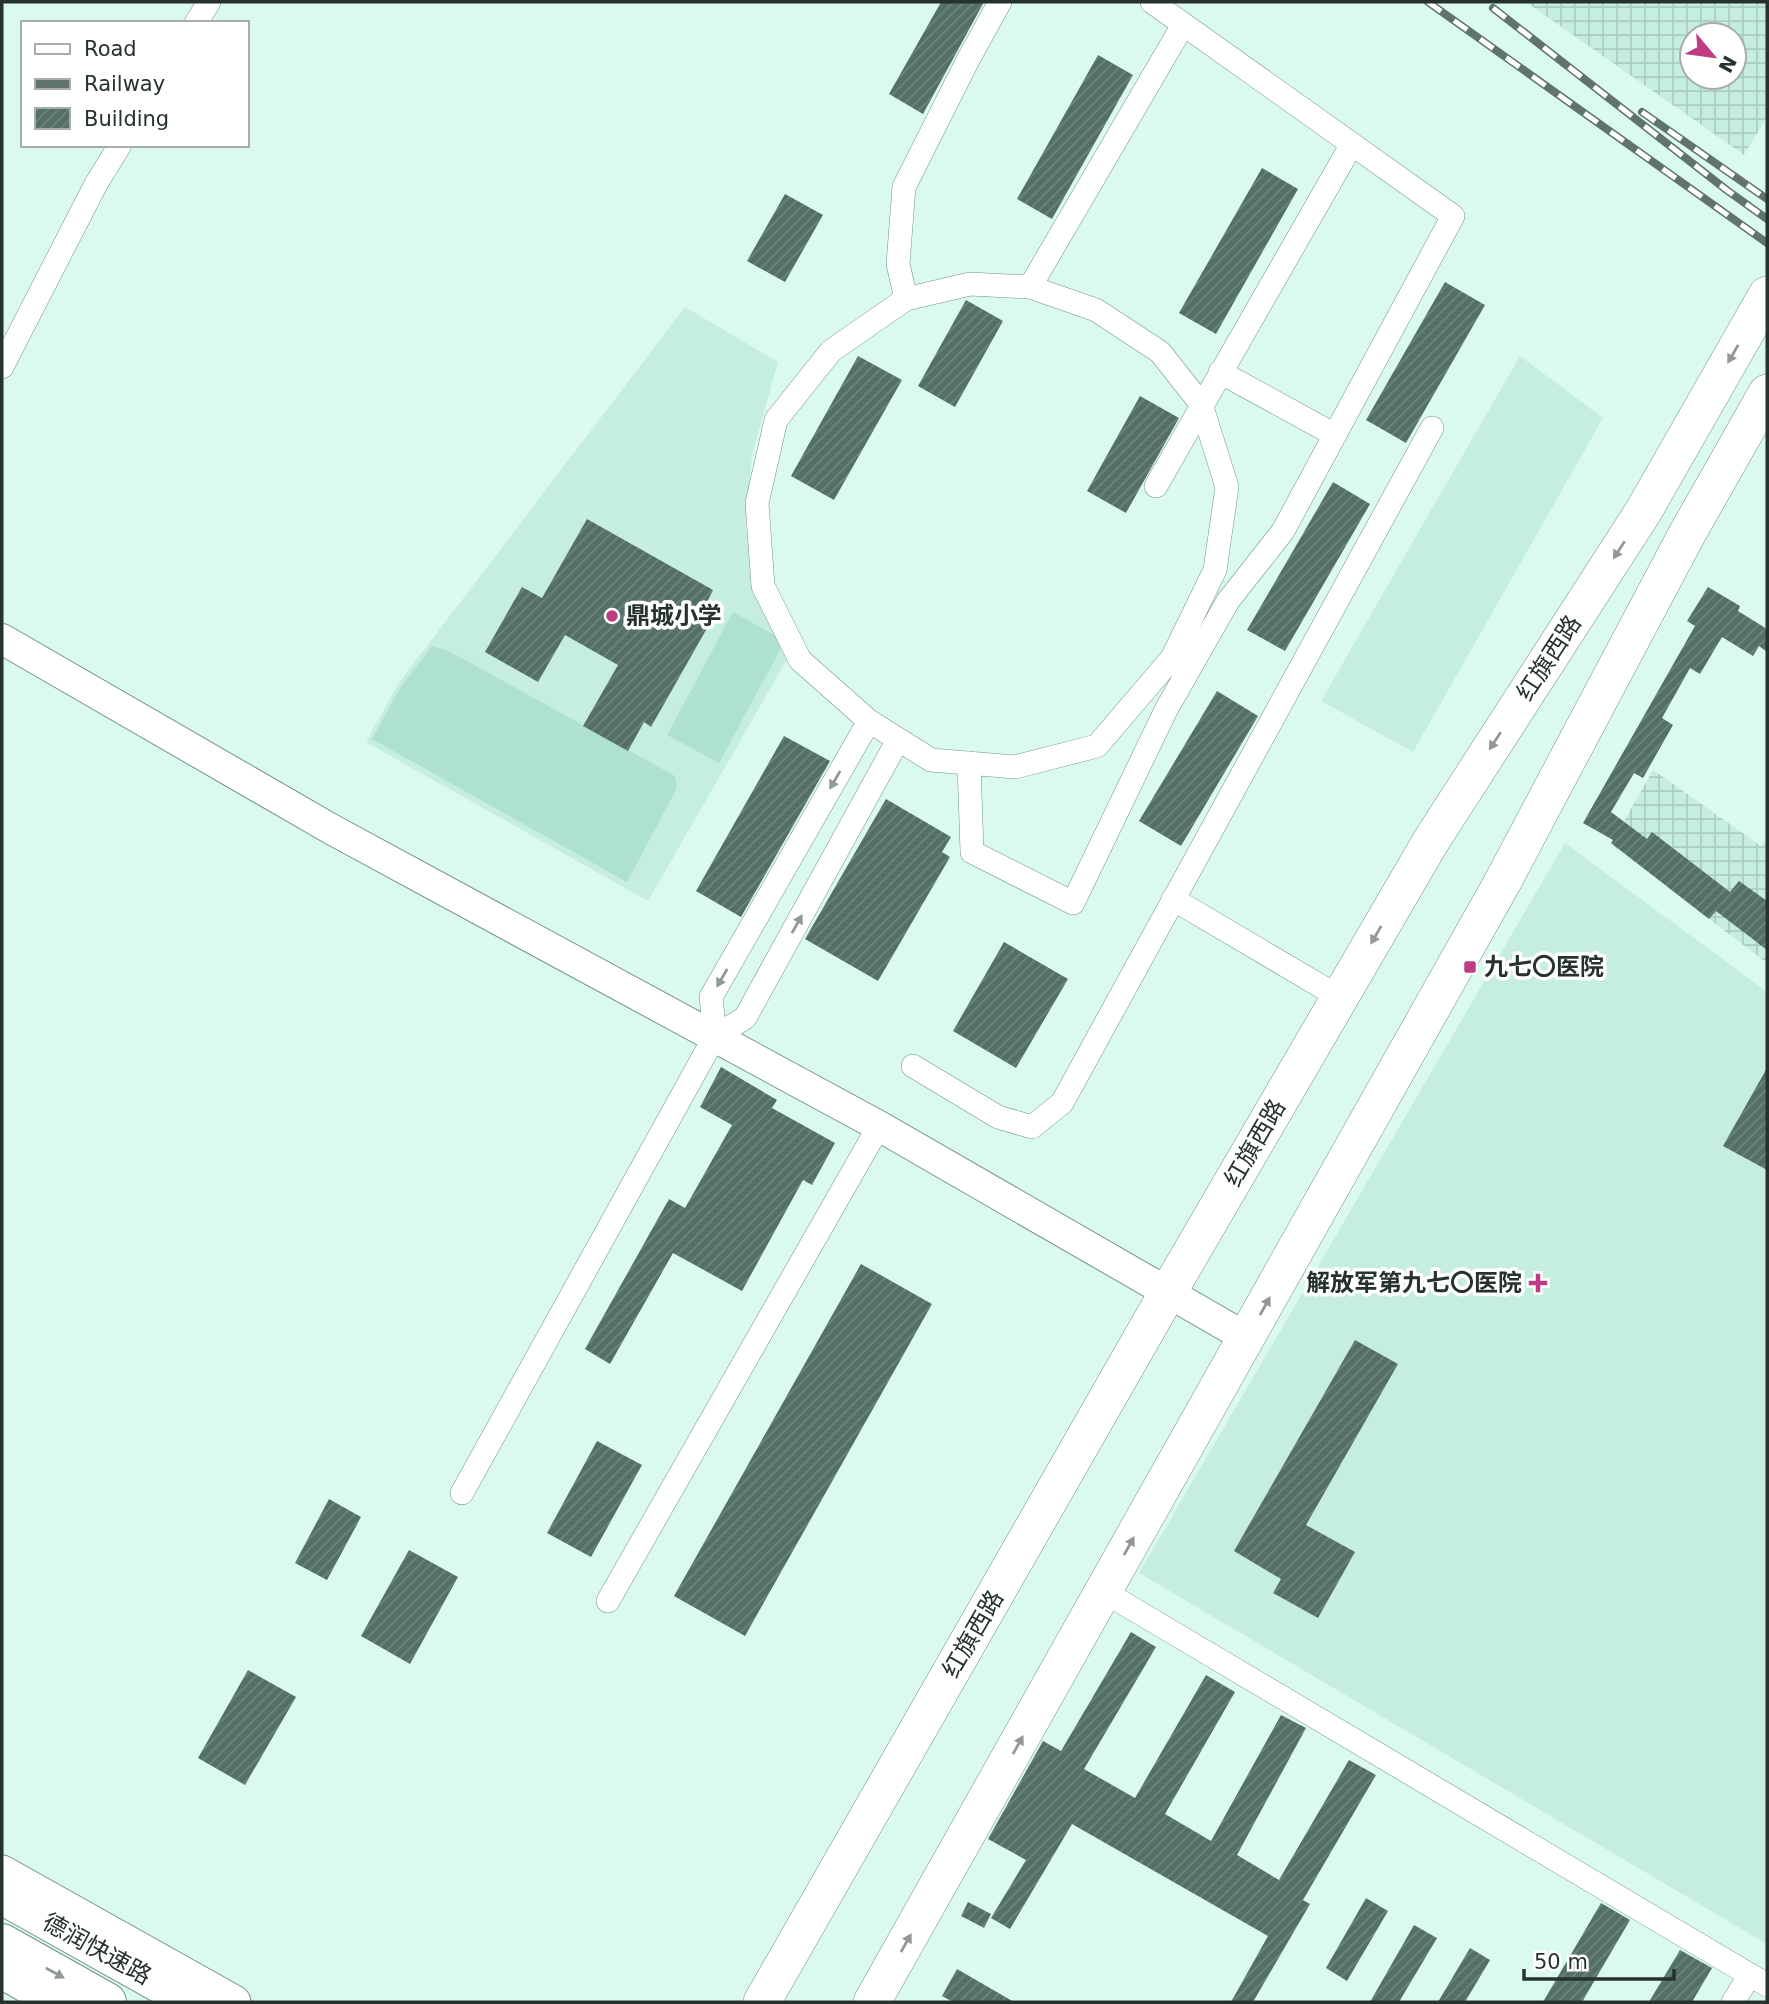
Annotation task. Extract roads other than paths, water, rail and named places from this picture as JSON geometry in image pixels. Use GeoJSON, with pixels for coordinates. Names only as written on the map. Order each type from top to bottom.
{"type":"FeatureCollection","features":[{"type":"Feature","properties":{"kind":"highway","name":"德润快速路"},"geometry":{"type":"LineString","coordinates":[[2,1895],[193,2002]]}},
{"type":"Feature","properties":{"kind":"highway","name":"德润快速路"},"geometry":{"type":"LineString","coordinates":[[2,1944],[107,2002]]}},
{"type":"Feature","properties":{"kind":"main road","name":"红旗西路"},"geometry":{"type":"LineString","coordinates":[[762,2002],[1339,997],[1431,841],[1643,512],[1767,295]]}},
{"type":"Feature","properties":{"kind":"main road"},"geometry":{"type":"LineString","coordinates":[[872,2002],[1495,895],[1687,534],[1767,393]]}},
{"type":"Feature","properties":{"kind":"main road"},"geometry":{"type":"LineString","coordinates":[[2,1872],[234,2002]]}},
{"type":"Feature","properties":{"kind":"main road"},"geometry":{"type":"LineString","coordinates":[[2,1972],[55,2002]]}},
{"type":"Feature","properties":{"kind":"street"},"geometry":{"type":"LineString","coordinates":[[197,21],[209,2]]}},
{"type":"Feature","properties":{"kind":"street"},"geometry":{"type":"LineString","coordinates":[[906,299],[898,264],[904,187],[1000,2]]}},
{"type":"Feature","properties":{"kind":"street"},"geometry":{"type":"LineString","coordinates":[[970,763],[972,852],[1073,903],[1166,710],[1182,662],[1215,570],[1227,487],[1201,404],[1160,352],[1096,310],[1030,287],[970,284],[906,299],[831,351],[776,420],[757,503],[763,586],[800,660],[869,721],[931,760],[970,763],[1015,767],[1097,746],[1182,662],[1283,531],[1453,216],[1152,2]]}},
{"type":"Feature","properties":{"kind":"street"},"geometry":{"type":"LineString","coordinates":[[1030,287],[1183,25]]}},
{"type":"Feature","properties":{"kind":"street"},"geometry":{"type":"LineString","coordinates":[[1156,486],[1352,144]]}},
{"type":"Feature","properties":{"kind":"street"},"geometry":{"type":"LineString","coordinates":[[2,368],[96,184],[119,147]]}},
{"type":"Feature","properties":{"kind":"street"},"geometry":{"type":"LineString","coordinates":[[1220,372],[1335,435]]}},
{"type":"Feature","properties":{"kind":"street"},"geometry":{"type":"LineString","coordinates":[[913,1066],[999,1117],[1032,1127],[1062,1103],[1433,428]]}},
{"type":"Feature","properties":{"kind":"street"},"geometry":{"type":"LineString","coordinates":[[2,639],[331,829],[879,1126],[1247,1338]]}},
{"type":"Feature","properties":{"kind":"street"},"geometry":{"type":"LineString","coordinates":[[715,1036],[711,998],[869,721]]}},
{"type":"Feature","properties":{"kind":"street"},"geometry":{"type":"LineString","coordinates":[[462,1493],[715,1036],[745,1018],[898,740]]}},
{"type":"Feature","properties":{"kind":"street"},"geometry":{"type":"LineString","coordinates":[[1173,899],[1339,997]]}},
{"type":"Feature","properties":{"kind":"street"},"geometry":{"type":"LineString","coordinates":[[608,1601],[879,1126]]}},
{"type":"Feature","properties":{"kind":"street"},"geometry":{"type":"LineString","coordinates":[[1118,1600],[1758,1980],[1733,2002]]}},
{"type":"Feature","properties":{"kind":"railway"},"geometry":{"type":"LineString","coordinates":[[1428,2],[1767,243]]}},
{"type":"Feature","properties":{"kind":"railway"},"geometry":{"type":"LineString","coordinates":[[1493,8],[1767,219]]}},
{"type":"Feature","properties":{"kind":"railway"},"geometry":{"type":"LineString","coordinates":[[1642,112],[1767,199]]}},
{"type":"Feature","properties":{"kind":"place","name":"鼎城小学"},"geometry":{"type":"Point","coordinates":[612,616]}},
{"type":"Feature","properties":{"kind":"place","name":"九七〇医院"},"geometry":{"type":"Point","coordinates":[1470,967]}},
{"type":"Feature","properties":{"kind":"place","name":"解放军第九七〇医院"},"geometry":{"type":"Point","coordinates":[1538,1283]}}]}
